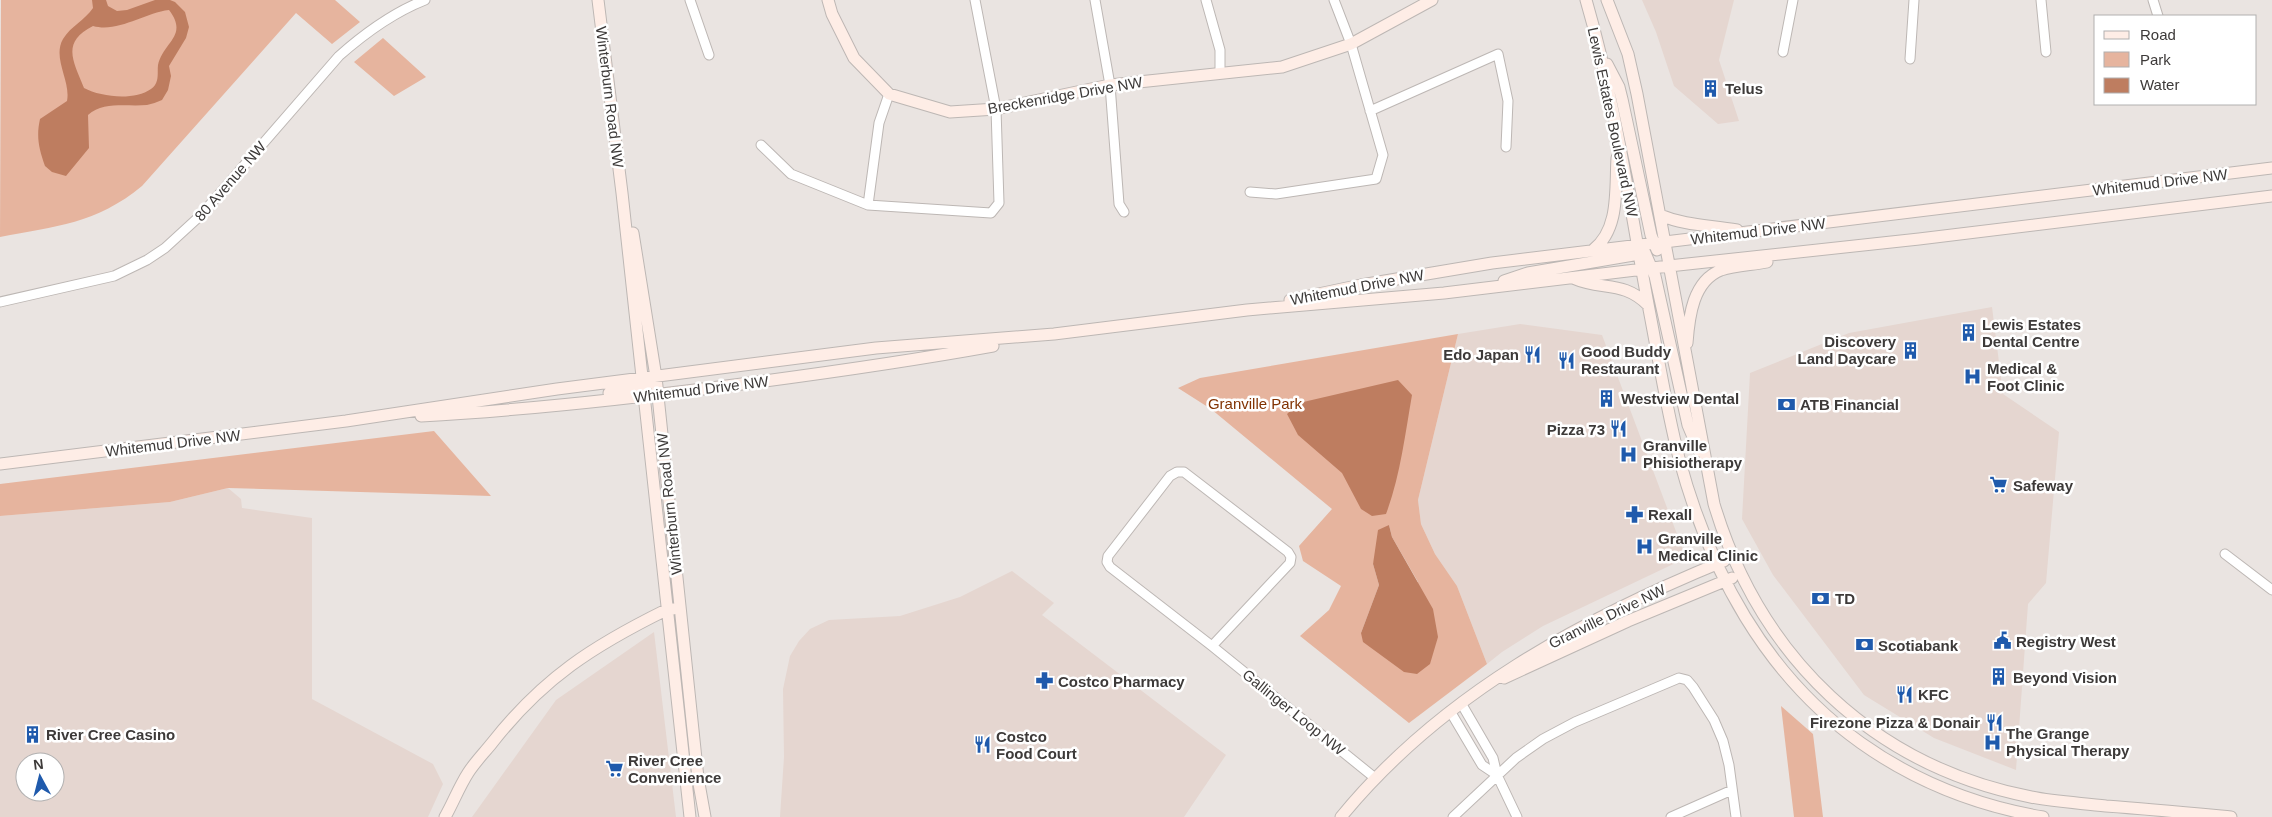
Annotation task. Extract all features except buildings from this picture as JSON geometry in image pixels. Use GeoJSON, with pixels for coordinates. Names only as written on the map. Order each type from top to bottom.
{"type":"FeatureCollection","features":[{"type":"Feature","properties":{"kind":"main road","name":"Winterburn Road NW"},"geometry":{"type":"LineString","coordinates":[[598,0],[622,193],[690,817]]}},
{"type":"Feature","properties":{"kind":"main road","name":"Breckenridge Drive NW"},"geometry":{"type":"LineString","coordinates":[[828,0],[832,14],[854,58],[890,94],[950,112],[996,109],[1110,85],[1282,67],[1351,44],[1432,0]]}},
{"type":"Feature","properties":{"kind":"main road","name":"Lewis Estates Boulevard NW"},"geometry":{"type":"LineString","coordinates":[[1586,0],[1600,49],[1618,142],[1649,248]]}},
{"type":"Feature","properties":{"kind":"main road","name":"Lewis Estates Boulevard NW"},"geometry":{"type":"LineString","coordinates":[[1608,0],[1628,54],[1660,216],[1649,248]]}},
{"type":"Feature","properties":{"kind":"main road"},"geometry":{"type":"LineString","coordinates":[[1600,49],[1619,87],[1649,248],[1647,269],[1648,305],[1679,457],[1695,509],[1716,564],[1751,628],[1772,658],[1817,708],[1850,735],[1887,760],[1949,791],[1998,808],[2043,817]]}},
{"type":"Feature","properties":{"kind":"main road"},"geometry":{"type":"LineString","coordinates":[[1592,251],[1603,243],[1610,228],[1616,191],[1618,142]]}},
{"type":"Feature","properties":{"kind":"main road","name":"Whitemud Drive NW"},"geometry":{"type":"LineString","coordinates":[[1247,310],[1361,285],[1444,270],[1592,251],[1649,248],[1748,233],[2272,168]]}},
{"type":"Feature","properties":{"kind":"main road","name":"Winterburn Road NW"},"geometry":{"type":"LineString","coordinates":[[622,193],[632,226],[656,377],[698,778],[706,817]]}},
{"type":"Feature","properties":{"kind":"main road","name":"Whitemud Drive NW"},"geometry":{"type":"LineString","coordinates":[[656,377],[876,348],[1054,334],[1247,310],[1574,278],[1919,239],[2272,196]]}},
{"type":"Feature","properties":{"kind":"main road"},"geometry":{"type":"LineString","coordinates":[[1660,216],[1692,226],[1720,227],[1748,233]]}},
{"type":"Feature","properties":{"kind":"main road"},"geometry":{"type":"LineString","coordinates":[[1649,248],[1669,266],[1714,504],[1732,558],[1740,575],[1779,638],[1810,676],[1834,700],[1886,740],[1932,766],[1986,787],[2032,798],[2231,817]]}},
{"type":"Feature","properties":{"kind":"main road"},"geometry":{"type":"LineString","coordinates":[[1480,288],[1528,273],[1649,248]]}},
{"type":"Feature","properties":{"kind":"main road"},"geometry":{"type":"LineString","coordinates":[[1686,360],[1691,311],[1705,281],[1722,270],[1767,262],[1783,253]]}},
{"type":"Feature","properties":{"kind":"main road"},"geometry":{"type":"LineString","coordinates":[[1647,269],[1688,425],[1694,442],[1705,461]]}},
{"type":"Feature","properties":{"kind":"main road"},"geometry":{"type":"LineString","coordinates":[[1574,278],[1588,284],[1606,285],[1627,290],[1639,296],[1648,305]]}},
{"type":"Feature","properties":{"kind":"main road","name":"Whitemud Drive NW"},"geometry":{"type":"LineString","coordinates":[[0,464],[346,421],[557,389],[642,388],[658,395],[858,369],[1054,334]]}},
{"type":"Feature","properties":{"kind":"main road"},"geometry":{"type":"LineString","coordinates":[[642,388],[656,377]]}},
{"type":"Feature","properties":{"kind":"main road","name":"Whitemud Drive NW"},"geometry":{"type":"LineString","coordinates":[[346,421],[479,413],[642,388]]}},
{"type":"Feature","properties":{"kind":"main road","name":"Granville Drive NW"},"geometry":{"type":"LineString","coordinates":[[1341,817],[1375,778],[1450,711],[1525,658],[1622,606],[1732,558]]}},
{"type":"Feature","properties":{"kind":"main road","name":"Granville Drive NW"},"geometry":{"type":"LineString","coordinates":[[1488,684],[1724,580],[1740,575]]}},
{"type":"Feature","properties":{"kind":"main road"},"geometry":{"type":"LineString","coordinates":[[445,817],[468,772],[511,718],[536,692],[582,657],[623,631],[666,610],[680,608]]}},
{"type":"Feature","properties":{"kind":"street","name":"80 Avenue NW"},"geometry":{"type":"LineString","coordinates":[[0,302],[114,276],[141,263],[165,248],[201,215],[339,56],[390,16],[425,0]]}},
{"type":"Feature","properties":{"kind":"street"},"geometry":{"type":"LineString","coordinates":[[690,0],[709,55]]}},
{"type":"Feature","properties":{"kind":"street"},"geometry":{"type":"LineString","coordinates":[[761,145],[791,174],[868,205],[991,213],[999,203],[996,109],[975,0]]}},
{"type":"Feature","properties":{"kind":"street"},"geometry":{"type":"LineString","coordinates":[[1094,0],[1110,85],[1119,204],[1124,212]]}},
{"type":"Feature","properties":{"kind":"street"},"geometry":{"type":"LineString","coordinates":[[1206,0],[1220,50],[1220,72]]}},
{"type":"Feature","properties":{"kind":"street"},"geometry":{"type":"LineString","coordinates":[[1250,192],[1276,194],[1376,179],[1383,155],[1351,44],[1334,0]]}},
{"type":"Feature","properties":{"kind":"street"},"geometry":{"type":"LineString","coordinates":[[1783,52],[1792,0]]}},
{"type":"Feature","properties":{"kind":"street"},"geometry":{"type":"LineString","coordinates":[[1910,59],[1914,0]]}},
{"type":"Feature","properties":{"kind":"street"},"geometry":{"type":"LineString","coordinates":[[2041,0],[2046,52]]}},
{"type":"Feature","properties":{"kind":"street"},"geometry":{"type":"LineString","coordinates":[[2153,0],[2158,15]]}},
{"type":"Feature","properties":{"kind":"street"},"geometry":{"type":"LineString","coordinates":[[1370,111],[1498,54],[1508,101],[1506,147]]}},
{"type":"Feature","properties":{"kind":"street"},"geometry":{"type":"LineString","coordinates":[[868,205],[879,123],[890,94]]}},
{"type":"Feature","properties":{"kind":"street","name":"Gallinger Loop NW"},"geometry":{"type":"LineString","coordinates":[[1212,646],[1290,563],[1291,557],[1288,552],[1184,472],[1177,472],[1170,476],[1108,556],[1107,562],[1110,568],[1212,646],[1375,778]]}},
{"type":"Feature","properties":{"kind":"street"},"geometry":{"type":"LineString","coordinates":[[2225,554],[2272,590]]}},
{"type":"Feature","properties":{"kind":"street"},"geometry":{"type":"LineString","coordinates":[[1453,817],[1516,758],[1554,733],[1680,678],[1687,680],[1718,727],[1728,757],[1736,817]]}},
{"type":"Feature","properties":{"kind":"street"},"geometry":{"type":"LineString","coordinates":[[1461,703],[1493,758],[1497,775],[1517,817]]}},
{"type":"Feature","properties":{"kind":"street"},"geometry":{"type":"LineString","coordinates":[[1450,711],[1482,765],[1497,775]]}},
{"type":"Feature","properties":{"kind":"street"},"geometry":{"type":"LineString","coordinates":[[1671,817],[1732,790]]}},
{"type":"Feature","properties":{"kind":"shaded area"},"geometry":{"type":"Polygon","coordinates":[[[1642,0],[1734,0],[1719,60],[1739,121],[1718,124],[1674,86],[1656,32],[1642,0]]]}},
{"type":"Feature","properties":{"kind":"shaded area"},"geometry":{"type":"Polygon","coordinates":[[[1992,307],[2003,394],[2059,432],[2046,583],[2028,604],[2016,770],[1934,738],[1864,695],[1773,575],[1742,519],[1750,373],[1849,333],[1992,307]]]}},
{"type":"Feature","properties":{"kind":"shaded area"},"geometry":{"type":"Polygon","coordinates":[[[1520,324],[1602,335],[1686,558],[1543,626],[1502,652],[1487,664],[1457,586],[1435,554],[1421,524],[1418,500],[1458,334],[1520,324]]]}},
{"type":"Feature","properties":{"kind":"shaded area"},"geometry":{"type":"Polygon","coordinates":[[[228,488],[241,499],[242,508],[312,518],[312,699],[433,764],[443,784],[428,817],[0,817],[0,516],[170,502],[228,488]]]}},
{"type":"Feature","properties":{"kind":"shaded area"},"geometry":{"type":"Polygon","coordinates":[[[1012,571],[1054,603],[1042,615],[1226,755],[1184,817],[780,817],[784,757],[783,689],[790,656],[799,641],[810,629],[829,620],[900,616],[960,597],[1012,571]]]}},
{"type":"Feature","properties":{"kind":"shaded area"},"geometry":{"type":"Polygon","coordinates":[[[654,632],[676,817],[472,817],[556,700],[654,632]]]}},
{"type":"Feature","properties":{"kind":"green space"},"geometry":{"type":"Polygon","coordinates":[[[1,0],[335,0],[360,22],[332,44],[296,13],[142,186],[125,199],[92,216],[75,222],[0,237],[1,0]]]}},
{"type":"Feature","properties":{"kind":"green space"},"geometry":{"type":"Polygon","coordinates":[[[383,38],[426,77],[394,96],[354,62],[383,38]]]}},
{"type":"Feature","properties":{"kind":"green space","name":"Granville Park"},"geometry":{"type":"Polygon","coordinates":[[[1458,334],[1418,500],[1421,524],[1435,554],[1457,586],[1487,664],[1409,723],[1300,636],[1329,610],[1341,586],[1303,561],[1299,546],[1332,509],[1211,409],[1178,388],[1200,378],[1458,334]],[[1389,525],[1373,564],[1379,585],[1361,633],[1418,582],[1392,537],[1389,525]]]}},
{"type":"Feature","properties":{"kind":"green space"},"geometry":{"type":"Polygon","coordinates":[[[434,431],[491,496],[228,488],[170,502],[0,516],[0,484],[434,431]]]}},
{"type":"Feature","properties":{"kind":"green space"},"geometry":{"type":"Polygon","coordinates":[[[1781,706],[1813,734],[1823,817],[1794,817],[1781,706]]]}},
{"type":"Feature","properties":{"kind":"water"},"geometry":{"type":"Polygon","coordinates":[[[92,0],[106,0],[108,6],[117,11],[127,10],[155,0],[170,0],[175,2],[185,12],[189,27],[186,38],[169,66],[171,76],[168,90],[162,100],[147,105],[108,106],[88,115],[89,148],[66,176],[52,172],[45,166],[39,143],[39,125],[40,119],[67,101],[67,86],[60,62],[60,46],[66,34],[93,8],[92,0]],[[169,10],[112,27],[93,26],[83,32],[73,46],[72,53],[84,88],[99,94],[127,96],[144,93],[154,87],[157,81],[158,65],[161,57],[176,33],[174,19],[169,10]]]}},
{"type":"Feature","properties":{"kind":"water"},"geometry":{"type":"Polygon","coordinates":[[[1398,380],[1412,395],[1402,456],[1386,514],[1372,516],[1361,509],[1342,473],[1298,435],[1287,414],[1299,403],[1398,380]]]}},
{"type":"Feature","properties":{"kind":"water"},"geometry":{"type":"Polygon","coordinates":[[[1389,525],[1392,537],[1433,609],[1438,637],[1430,664],[1417,674],[1404,672],[1363,642],[1361,633],[1379,585],[1373,564],[1378,530],[1389,525]]]}},
{"type":"Feature","properties":{"kind":"place","name":"Telus"},"geometry":{"type":"Point","coordinates":[1711,88]}},
{"type":"Feature","properties":{"kind":"place","name":"Lewis Estates Dental Centre"},"geometry":{"type":"Point","coordinates":[1968,333]}},
{"type":"Feature","properties":{"kind":"place","name":"Discovery Land Daycare"},"geometry":{"type":"Point","coordinates":[1910,350]}},
{"type":"Feature","properties":{"kind":"place","name":"Edo Japan"},"geometry":{"type":"Point","coordinates":[1533,354]}},
{"type":"Feature","properties":{"kind":"place","name":"Good Buddy Restaurant"},"geometry":{"type":"Point","coordinates":[1567,360]}},
{"type":"Feature","properties":{"kind":"place","name":"Medical & Foot Clinic"},"geometry":{"type":"Point","coordinates":[1973,377]}},
{"type":"Feature","properties":{"kind":"place","name":"Westview Dental"},"geometry":{"type":"Point","coordinates":[1607,398]}},
{"type":"Feature","properties":{"kind":"place","name":"ATB Financial"},"geometry":{"type":"Point","coordinates":[1786,404]}},
{"type":"Feature","properties":{"kind":"place","name":"Pizza 73"},"geometry":{"type":"Point","coordinates":[1619,429]}},
{"type":"Feature","properties":{"kind":"place","name":"Granville Phisiotherapy"},"geometry":{"type":"Point","coordinates":[1629,454]}},
{"type":"Feature","properties":{"kind":"place","name":"Safeway"},"geometry":{"type":"Point","coordinates":[1999,485]}},
{"type":"Feature","properties":{"kind":"place","name":"Rexall"},"geometry":{"type":"Point","coordinates":[1634,514]}},
{"type":"Feature","properties":{"kind":"place","name":"Granville Medical Clinic"},"geometry":{"type":"Point","coordinates":[1644,547]}},
{"type":"Feature","properties":{"kind":"place","name":"TD"},"geometry":{"type":"Point","coordinates":[1821,598]}},
{"type":"Feature","properties":{"kind":"place","name":"Registry West"},"geometry":{"type":"Point","coordinates":[2002,641]}},
{"type":"Feature","properties":{"kind":"place","name":"Scotiabank"},"geometry":{"type":"Point","coordinates":[1864,645]}},
{"type":"Feature","properties":{"kind":"place","name":"Beyond Vision"},"geometry":{"type":"Point","coordinates":[1999,677]}},
{"type":"Feature","properties":{"kind":"place","name":"Costco Pharmacy"},"geometry":{"type":"Point","coordinates":[1044,681]}},
{"type":"Feature","properties":{"kind":"place","name":"KFC"},"geometry":{"type":"Point","coordinates":[1904,694]}},
{"type":"Feature","properties":{"kind":"place","name":"Firezone Pizza & Donair"},"geometry":{"type":"Point","coordinates":[1994,722]}},
{"type":"Feature","properties":{"kind":"place","name":"River Cree Casino"},"geometry":{"type":"Point","coordinates":[32,734]}},
{"type":"Feature","properties":{"kind":"place","name":"The Grange Physical Therapy"},"geometry":{"type":"Point","coordinates":[1992,742]}},
{"type":"Feature","properties":{"kind":"place","name":"Costco Food Court"},"geometry":{"type":"Point","coordinates":[982,745]}},
{"type":"Feature","properties":{"kind":"place","name":"River Cree Convenience"},"geometry":{"type":"Point","coordinates":[614,769]}}]}
